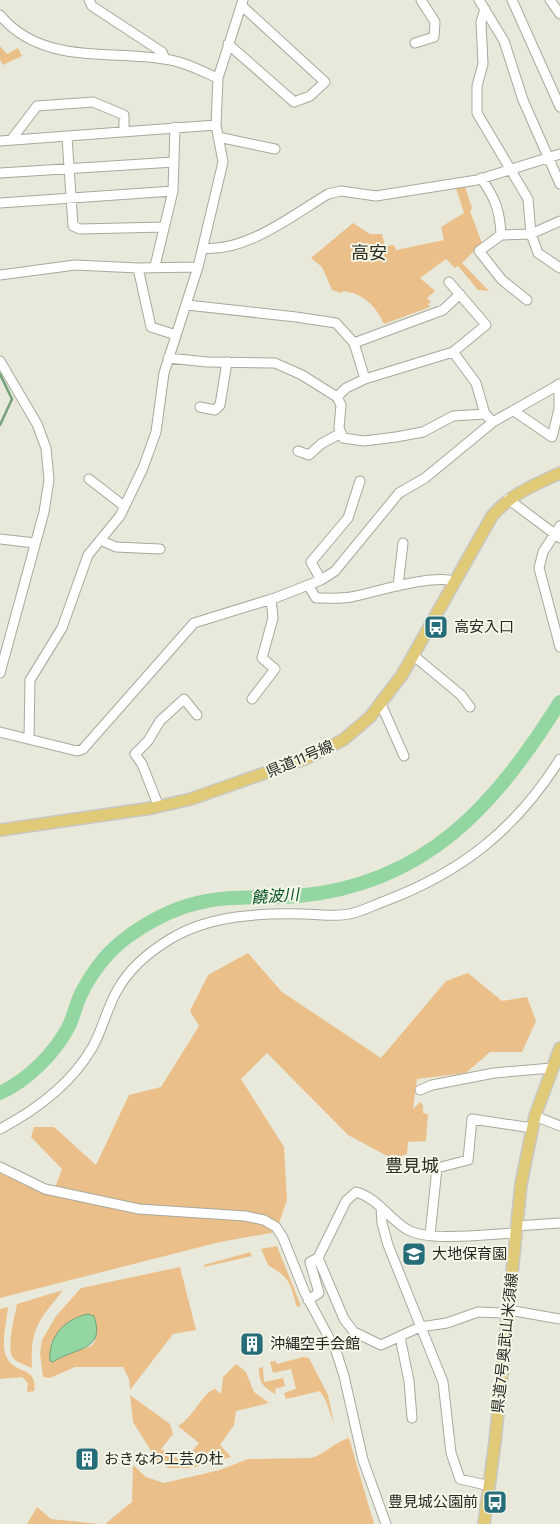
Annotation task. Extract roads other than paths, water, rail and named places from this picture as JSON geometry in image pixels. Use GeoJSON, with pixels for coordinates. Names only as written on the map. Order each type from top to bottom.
{"type":"FeatureCollection","features":[{"type":"Feature","properties":{"kind":"main road","name":"県道11号線"},"geometry":{"type":"LineString","coordinates":[[0,830],[159,807],[191,799],[316,755],[353,733],[381,704],[414,656],[485,525],[508,499],[560,473]]}},
{"type":"Feature","properties":{"kind":"main road","name":"県道7号奥武山米須線"},"geometry":{"type":"LineString","coordinates":[[484,1524],[490,1486],[522,1177],[534,1122],[557,1058]]}},
{"type":"Feature","properties":{"kind":"street"},"geometry":{"type":"LineString","coordinates":[[89,0],[92,6],[162,52],[164,59]]}},
{"type":"Feature","properties":{"kind":"street"},"geometry":{"type":"LineString","coordinates":[[415,43],[434,37],[435,22],[421,0]]}},
{"type":"Feature","properties":{"kind":"street"},"geometry":{"type":"LineString","coordinates":[[479,0],[504,41],[523,100],[560,184]]}},
{"type":"Feature","properties":{"kind":"street"},"geometry":{"type":"LineString","coordinates":[[512,0],[560,107]]}},
{"type":"Feature","properties":{"kind":"street"},"geometry":{"type":"LineString","coordinates":[[550,0],[560,14]]}},
{"type":"Feature","properties":{"kind":"street"},"geometry":{"type":"LineString","coordinates":[[28,738],[30,680],[62,628],[88,555],[120,516],[143,468],[156,432],[168,358],[198,267],[223,162],[216,125],[218,78],[228,44],[242,2],[325,82],[310,96],[294,102],[228,44]]}},
{"type":"Feature","properties":{"kind":"street"},"geometry":{"type":"LineString","coordinates":[[485,9],[481,22],[483,64],[477,86],[477,113],[528,200],[531,234],[538,253],[560,268]]}},
{"type":"Feature","properties":{"kind":"street"},"geometry":{"type":"LineString","coordinates":[[0,15],[8,25],[57,50],[164,59],[218,78]]}},
{"type":"Feature","properties":{"kind":"street"},"geometry":{"type":"LineString","coordinates":[[11,140],[37,106],[93,102],[124,115],[124,132]]}},
{"type":"Feature","properties":{"kind":"street"},"geometry":{"type":"LineString","coordinates":[[0,141],[216,125]]}},
{"type":"Feature","properties":{"kind":"street"},"geometry":{"type":"LineString","coordinates":[[155,266],[173,190],[175,127]]}},
{"type":"Feature","properties":{"kind":"street"},"geometry":{"type":"LineString","coordinates":[[67,137],[73,226],[80,229],[164,227]]}},
{"type":"Feature","properties":{"kind":"street"},"geometry":{"type":"LineString","coordinates":[[218,137],[275,149]]}},
{"type":"Feature","properties":{"kind":"street"},"geometry":{"type":"LineString","coordinates":[[203,248],[217,250],[248,242],[335,192],[341,191],[376,196],[481,178],[560,154]]}},
{"type":"Feature","properties":{"kind":"street"},"geometry":{"type":"LineString","coordinates":[[0,173],[174,162]]}},
{"type":"Feature","properties":{"kind":"street"},"geometry":{"type":"LineString","coordinates":[[481,178],[495,198],[501,235]]}},
{"type":"Feature","properties":{"kind":"street"},"geometry":{"type":"LineString","coordinates":[[0,203],[173,190]]}},
{"type":"Feature","properties":{"kind":"street"},"geometry":{"type":"LineString","coordinates":[[527,300],[502,280],[479,251],[501,235],[531,234],[560,221]]}},
{"type":"Feature","properties":{"kind":"street"},"geometry":{"type":"LineString","coordinates":[[0,275],[74,265],[138,268],[155,266],[198,267]]}},
{"type":"Feature","properties":{"kind":"street"},"geometry":{"type":"LineString","coordinates":[[138,268],[151,327],[176,335]]}},
{"type":"Feature","properties":{"kind":"street"},"geometry":{"type":"LineString","coordinates":[[337,397],[346,388],[365,379],[453,352],[486,324],[449,282]]}},
{"type":"Feature","properties":{"kind":"street"},"geometry":{"type":"LineString","coordinates":[[354,342],[443,310],[460,294]]}},
{"type":"Feature","properties":{"kind":"street"},"geometry":{"type":"LineString","coordinates":[[187,305],[296,316],[336,323],[354,342],[365,379]]}},
{"type":"Feature","properties":{"kind":"street"},"geometry":{"type":"LineString","coordinates":[[453,352],[476,383],[484,414],[493,422]]}},
{"type":"Feature","properties":{"kind":"street"},"geometry":{"type":"LineString","coordinates":[[168,358],[275,363],[302,375],[337,397],[341,405],[339,428],[343,438],[372,440],[423,432],[454,416],[484,414]]}},
{"type":"Feature","properties":{"kind":"street"},"geometry":{"type":"LineString","coordinates":[[0,361],[36,422],[46,448],[49,480],[44,512],[0,673]]}},
{"type":"Feature","properties":{"kind":"street"},"geometry":{"type":"LineString","coordinates":[[200,407],[215,410],[220,406],[227,362]]}},
{"type":"Feature","properties":{"kind":"street"},"geometry":{"type":"LineString","coordinates":[[0,732],[77,751],[83,749],[194,623],[271,599],[320,580],[343,563],[365,532],[399,493],[425,478],[493,422],[514,412],[560,384]]}},
{"type":"Feature","properties":{"kind":"street"},"geometry":{"type":"LineString","coordinates":[[514,412],[556,439],[560,384]]}},
{"type":"Feature","properties":{"kind":"street"},"geometry":{"type":"LineString","coordinates":[[298,451],[309,455],[321,444],[341,433]]}},
{"type":"Feature","properties":{"kind":"street"},"geometry":{"type":"LineString","coordinates":[[89,479],[124,506]]}},
{"type":"Feature","properties":{"kind":"street"},"geometry":{"type":"LineString","coordinates":[[320,580],[311,562],[348,518],[360,481]]}},
{"type":"Feature","properties":{"kind":"street"},"geometry":{"type":"LineString","coordinates":[[508,499],[557,536]]}},
{"type":"Feature","properties":{"kind":"street"},"geometry":{"type":"LineString","coordinates":[[560,526],[557,536],[543,552],[539,568],[560,647]]}},
{"type":"Feature","properties":{"kind":"street"},"geometry":{"type":"LineString","coordinates":[[0,539],[36,543]]}},
{"type":"Feature","properties":{"kind":"street"},"geometry":{"type":"LineString","coordinates":[[100,540],[116,547],[160,549]]}},
{"type":"Feature","properties":{"kind":"street"},"geometry":{"type":"LineString","coordinates":[[398,586],[403,542]]}},
{"type":"Feature","properties":{"kind":"street"},"geometry":{"type":"LineString","coordinates":[[308,585],[316,598],[350,597],[398,586],[445,580],[455,581]]}},
{"type":"Feature","properties":{"kind":"street"},"geometry":{"type":"LineString","coordinates":[[252,699],[275,669],[262,658],[273,618],[271,599]]}},
{"type":"Feature","properties":{"kind":"street"},"geometry":{"type":"LineString","coordinates":[[414,656],[462,695],[470,707]]}},
{"type":"Feature","properties":{"kind":"street"},"geometry":{"type":"LineString","coordinates":[[159,807],[142,764],[135,754],[148,741],[160,721],[184,699],[197,715]]}},
{"type":"Feature","properties":{"kind":"street"},"geometry":{"type":"LineString","coordinates":[[381,704],[404,756]]}},
{"type":"Feature","properties":{"kind":"street"},"geometry":{"type":"LineString","coordinates":[[0,1129],[27,1115],[66,1082],[92,1048],[118,989],[138,961],[172,938],[193,927],[216,920],[291,914],[349,914],[402,895],[453,870],[505,830],[550,776],[560,759]]}},
{"type":"Feature","properties":{"kind":"street"},"geometry":{"type":"LineString","coordinates":[[420,1090],[432,1085],[557,1058]]}},
{"type":"Feature","properties":{"kind":"street"},"geometry":{"type":"LineString","coordinates":[[430,1235],[437,1168],[468,1160],[472,1119],[534,1122],[560,1126]]}},
{"type":"Feature","properties":{"kind":"street"},"geometry":{"type":"LineString","coordinates":[[0,1167],[45,1189],[130,1207],[245,1216],[270,1223],[283,1238],[298,1280],[331,1339],[340,1363],[362,1460],[386,1524]]}},
{"type":"Feature","properties":{"kind":"street"},"geometry":{"type":"LineString","coordinates":[[308,1300],[319,1293],[310,1262],[318,1258],[346,1201],[356,1192],[366,1195],[396,1222],[410,1231],[430,1235],[516,1229],[560,1222]]}},
{"type":"Feature","properties":{"kind":"street"},"geometry":{"type":"LineString","coordinates":[[381,1207],[382,1224],[388,1245],[444,1382],[451,1453],[460,1479],[490,1486]]}},
{"type":"Feature","properties":{"kind":"street"},"geometry":{"type":"LineString","coordinates":[[318,1258],[344,1319],[354,1332],[381,1345],[420,1327],[447,1323],[478,1312],[502,1313],[508,1310],[560,1319]]}},
{"type":"Feature","properties":{"kind":"street"},"geometry":{"type":"LineString","coordinates":[[400,1337],[409,1381],[412,1418]]}},
{"type":"Feature","properties":{"kind":"waterway"},"geometry":{"type":"LineString","coordinates":[[0,374],[12,399],[0,425]]}},
{"type":"Feature","properties":{"kind":"waterway","name":"饒波川"},"geometry":{"type":"LineString","coordinates":[[0,1093],[21,1081],[48,1056],[69,1026],[81,994],[90,978],[112,950],[126,938],[154,920],[185,906],[218,899],[298,896],[344,888],[384,875],[420,857],[453,833],[483,805],[510,774],[560,702]]}},
{"type":"Feature","properties":{"kind":"place","name":"高安入口"},"geometry":{"type":"Point","coordinates":[436,627]}},
{"type":"Feature","properties":{"kind":"place","name":"大地保育園"},"geometry":{"type":"Point","coordinates":[414,1254]}},
{"type":"Feature","properties":{"kind":"place","name":"沖縄空手会館"},"geometry":{"type":"Point","coordinates":[252,1344]}},
{"type":"Feature","properties":{"kind":"place","name":"おきなわ工芸の杜"},"geometry":{"type":"Point","coordinates":[87,1459]}},
{"type":"Feature","properties":{"kind":"place","name":"豊見城公園前"},"geometry":{"type":"Point","coordinates":[495,1502]}},
{"type":"Feature","properties":{"kind":"district","name":"高安"},"geometry":{"type":"Point","coordinates":[369,253]}},
{"type":"Feature","properties":{"kind":"district","name":"豊見城"},"geometry":{"type":"Point","coordinates":[412,1166]}}]}
